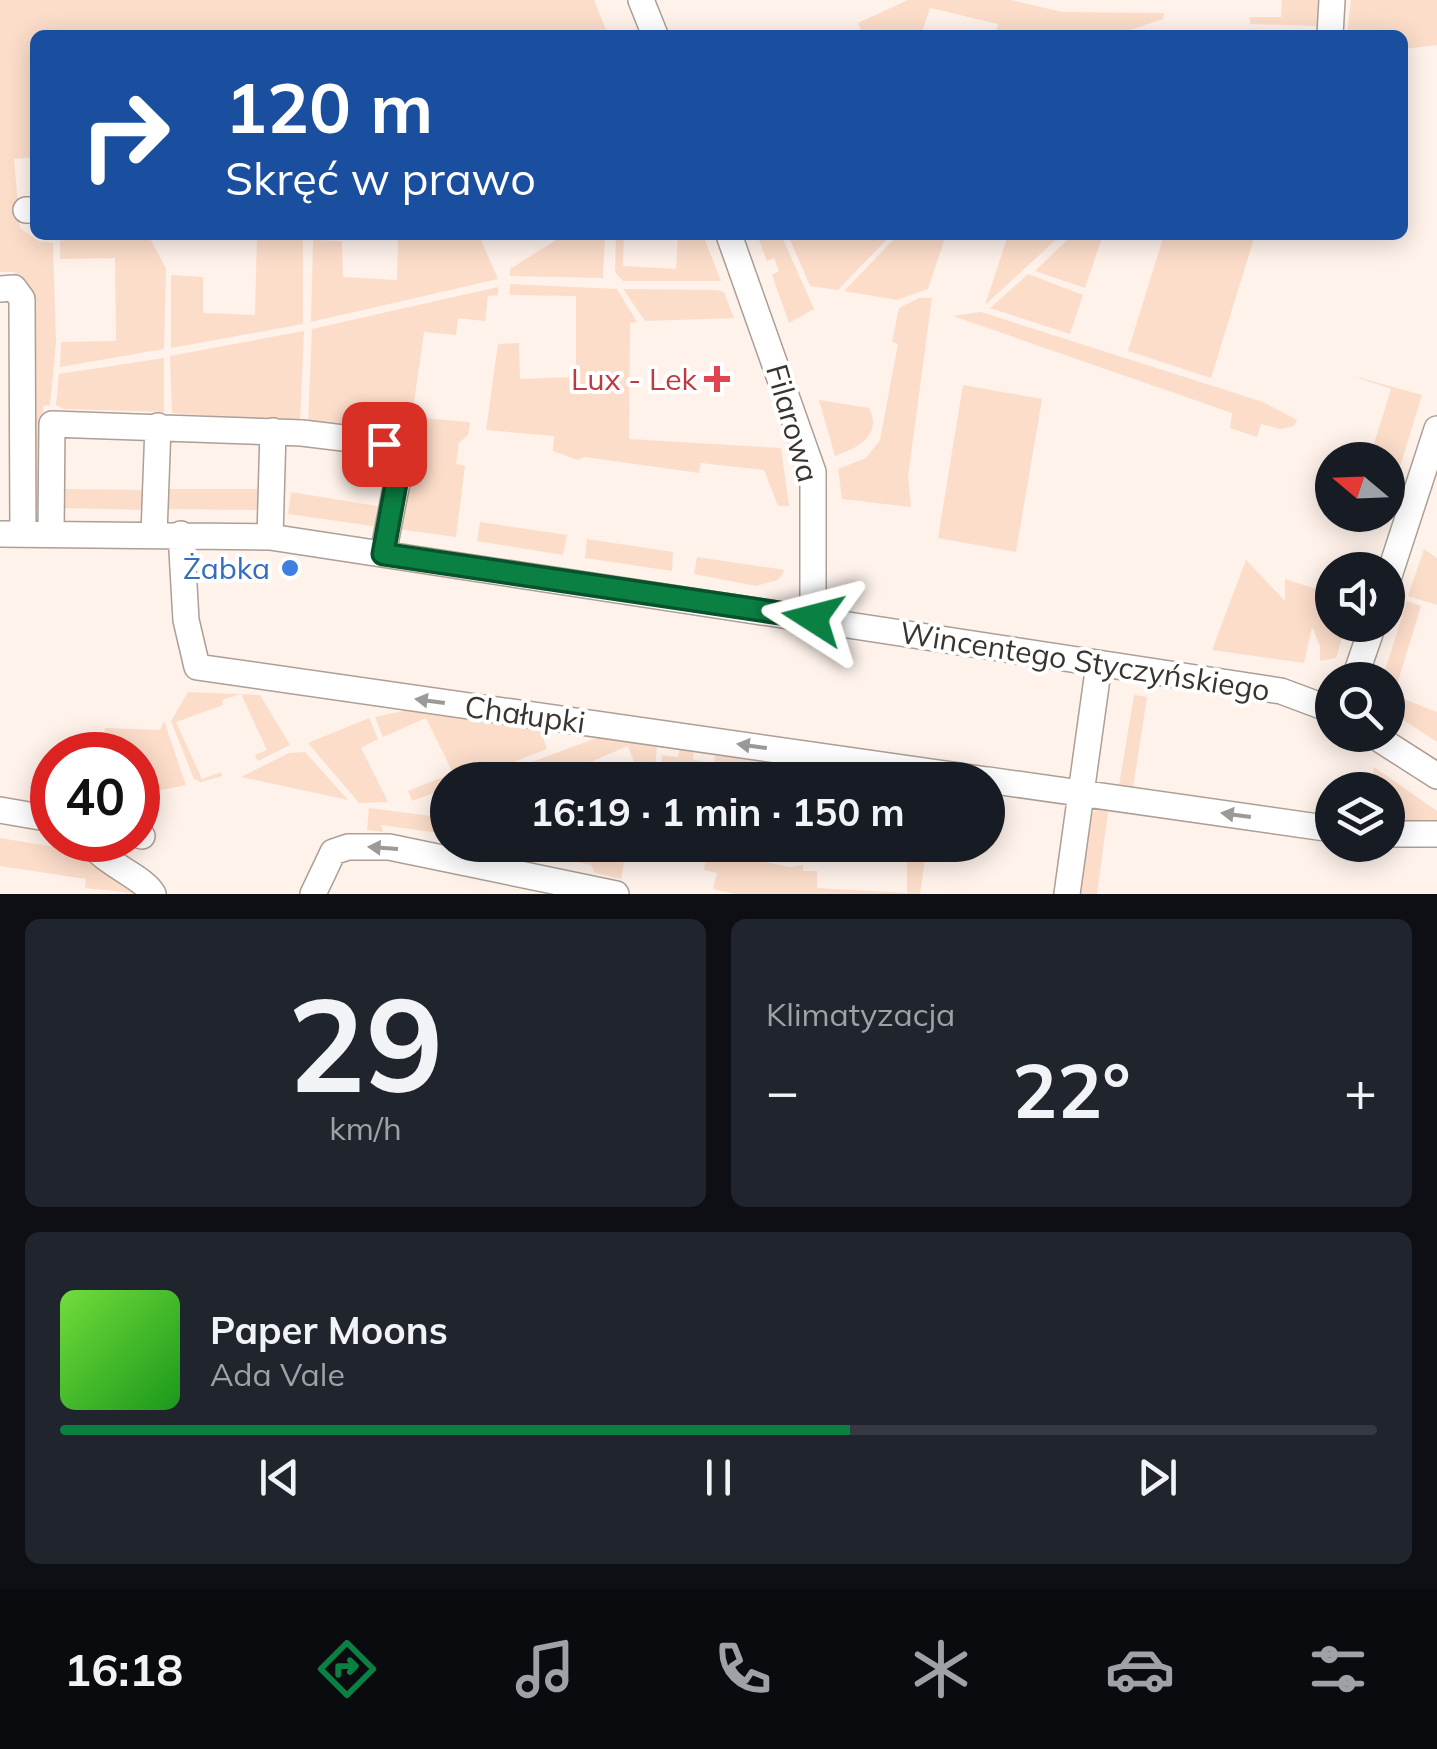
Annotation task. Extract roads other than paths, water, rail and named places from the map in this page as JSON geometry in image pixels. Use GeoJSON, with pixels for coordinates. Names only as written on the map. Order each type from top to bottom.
{"type":"FeatureCollection","features":[{"type":"Feature","properties":{"kind":"street"},"geometry":{"type":"LineString","coordinates":[[641,0],[653,30]]}},
{"type":"Feature","properties":{"kind":"street"},"geometry":{"type":"LineString","coordinates":[[1330,30],[1332,0]]}},
{"type":"Feature","properties":{"kind":"street","name":"Filarowa"},"geometry":{"type":"LineString","coordinates":[[731,240],[813,472],[813,618]]}},
{"type":"Feature","properties":{"kind":"street"},"geometry":{"type":"LineString","coordinates":[[0,289],[14,288],[22,299],[12,534]]}},
{"type":"Feature","properties":{"kind":"street"},"geometry":{"type":"LineString","coordinates":[[51,534],[52,424],[273,432],[384,444],[392,452],[400,462],[383,554]]}},
{"type":"Feature","properties":{"kind":"street"},"geometry":{"type":"LineString","coordinates":[[154,534],[158,426]]}},
{"type":"Feature","properties":{"kind":"street"},"geometry":{"type":"LineString","coordinates":[[1397,552],[1437,429]]}},
{"type":"Feature","properties":{"kind":"street"},"geometry":{"type":"LineString","coordinates":[[270,537],[273,432]]}},
{"type":"Feature","properties":{"kind":"street","name":"Wincentego Styczyńskiego"},"geometry":{"type":"LineString","coordinates":[[12,534],[270,537],[1282,691],[1315,704]]}},
{"type":"Feature","properties":{"kind":"street","name":"Chałupki"},"geometry":{"type":"LineString","coordinates":[[181,534],[186,620],[198,668],[861,762]]}},
{"type":"Feature","properties":{"kind":"street"},"geometry":{"type":"LineString","coordinates":[[1067,894],[1100,664]]}},
{"type":"Feature","properties":{"kind":"street"},"geometry":{"type":"LineString","coordinates":[[1400,752],[1437,776]]}},
{"type":"Feature","properties":{"kind":"street","name":"Chałupki"},"geometry":{"type":"LineString","coordinates":[[1005,783],[1315,827]]}},
{"type":"Feature","properties":{"kind":"street"},"geometry":{"type":"LineString","coordinates":[[0,810],[30,815]]}},
{"type":"Feature","properties":{"kind":"street"},"geometry":{"type":"LineString","coordinates":[[1405,834],[1437,834]]}},
{"type":"Feature","properties":{"kind":"street"},"geometry":{"type":"LineString","coordinates":[[313,894],[332,852],[355,846],[389,847],[616,894]]}},
{"type":"Feature","properties":{"kind":"street"},"geometry":{"type":"LineString","coordinates":[[108,862],[150,887],[153,894]]}},
{"type":"Feature","properties":{"kind":"place","name":"Lux - Lek"},"geometry":{"type":"Point","coordinates":[717,379]}},
{"type":"Feature","properties":{"kind":"place","name":"Żabka"},"geometry":{"type":"Point","coordinates":[290,568]}}]}
